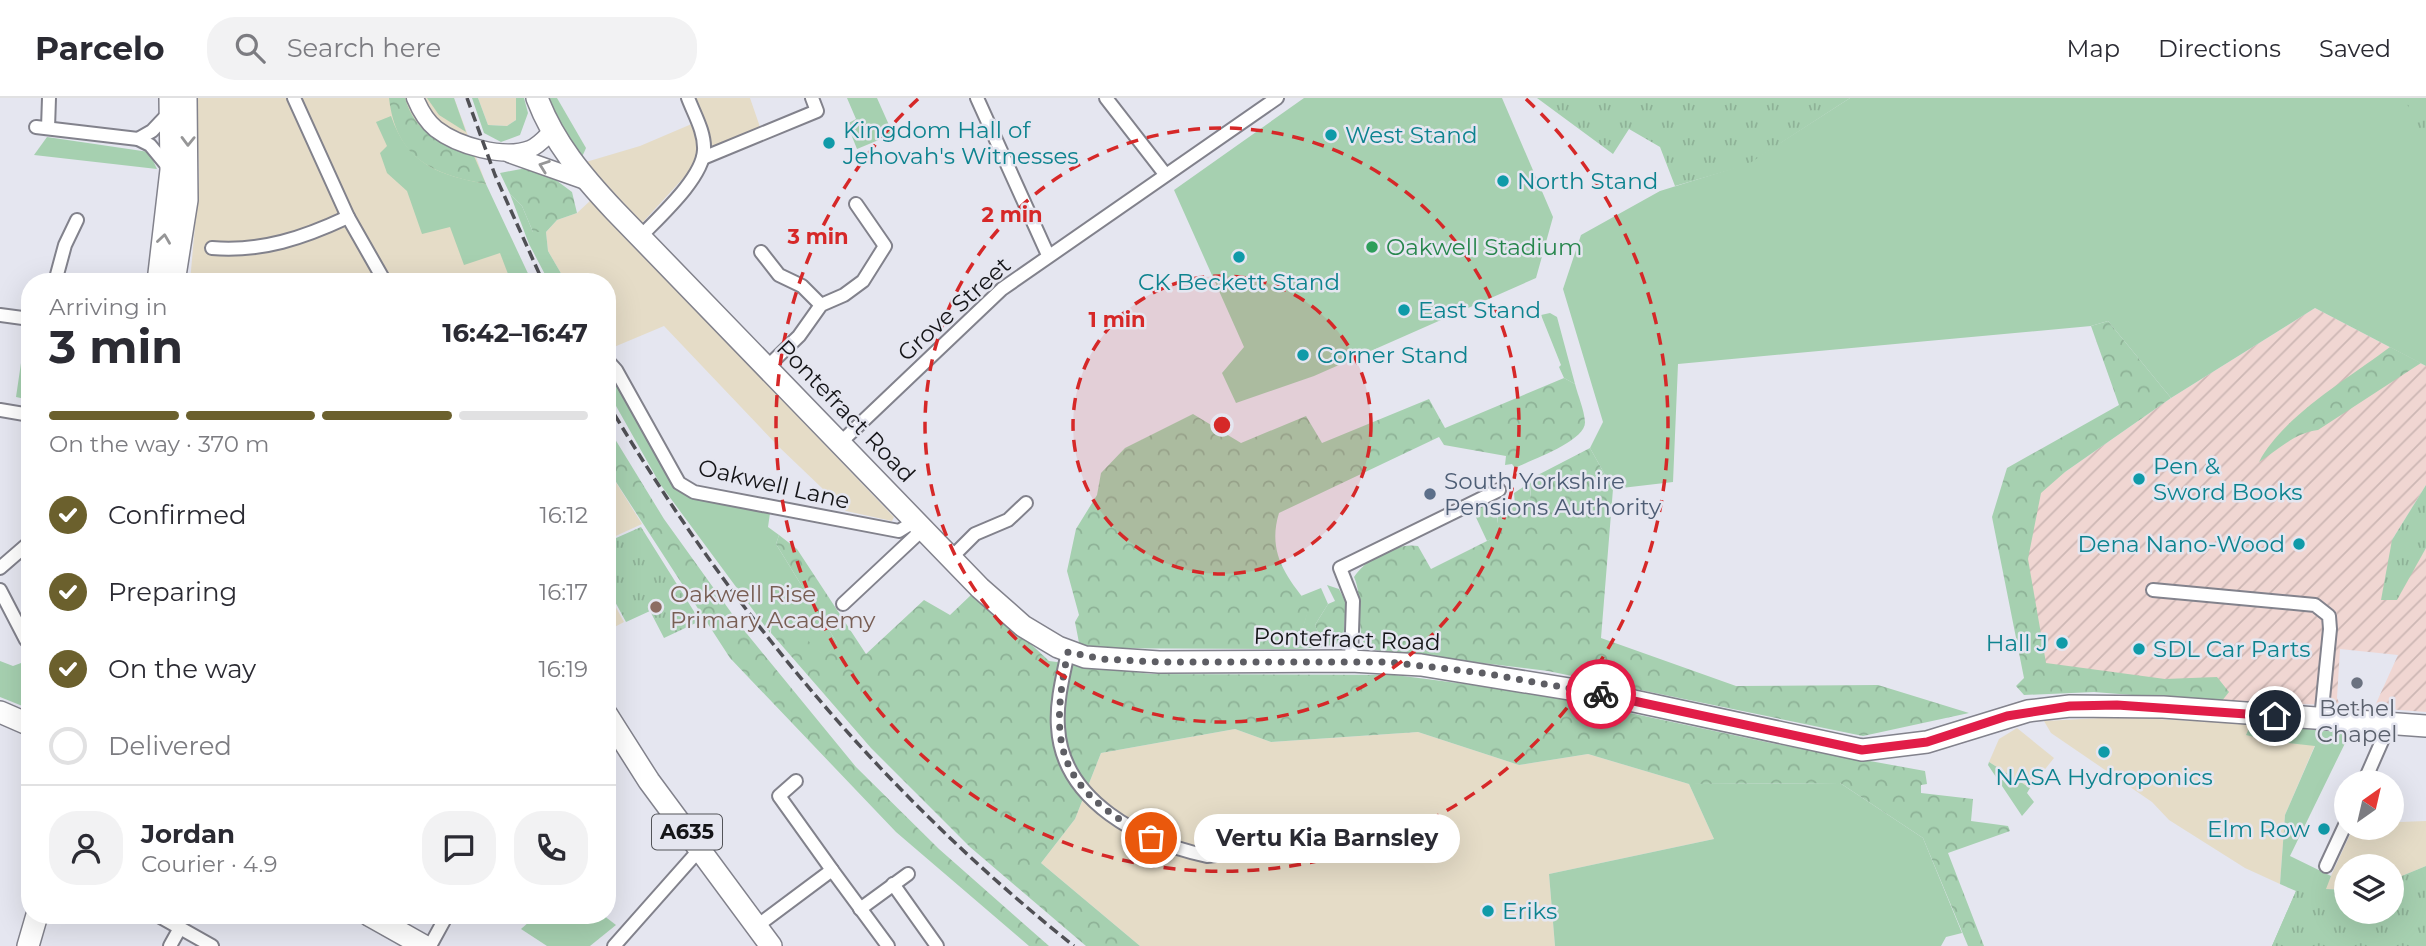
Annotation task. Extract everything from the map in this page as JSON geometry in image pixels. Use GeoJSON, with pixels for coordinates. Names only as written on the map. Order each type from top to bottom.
{"type":"FeatureCollection","features":[{"type":"Feature","properties":{"kind":"highway","name":"Pontefract Road"},"geometry":{"type":"LineString","coordinates":[[537,98],[551,132],[588,183],[1003,610],[1068,652],[1102,659],[1148,661],[1352,661],[1421,665],[1544,683],[1862,750],[1927,742],[2018,713],[2070,706],[2152,707],[2426,726]]}},
{"type":"Feature","properties":{"kind":"highway"},"geometry":{"type":"LineString","coordinates":[[174,273],[179,177],[175,102]]}},
{"type":"Feature","properties":{"kind":"highway"},"geometry":{"type":"LineString","coordinates":[[160,273],[179,177]]}},
{"type":"Feature","properties":{"kind":"highway"},"geometry":{"type":"LineString","coordinates":[[179,177],[193,227],[187,273]]}},
{"type":"Feature","properties":{"kind":"highway","name":"A635"},"geometry":{"type":"LineString","coordinates":[[616,730],[638,765],[771,946]]}},
{"type":"Feature","properties":{"kind":"highway"},"geometry":{"type":"LineString","coordinates":[[28,946],[34,924]]}},
{"type":"Feature","properties":{"kind":"highway"},"geometry":{"type":"LineString","coordinates":[[385,924],[424,946]]}},
{"type":"Feature","properties":{"kind":"street"},"geometry":{"type":"LineString","coordinates":[[50,98],[42,128],[138,139],[150,145],[179,177]]}},
{"type":"Feature","properties":{"kind":"street"},"geometry":{"type":"LineString","coordinates":[[294,98],[348,218],[380,273]]}},
{"type":"Feature","properties":{"kind":"street"},"geometry":{"type":"LineString","coordinates":[[415,98],[422,114],[435,128],[452,139],[500,151],[588,183]]}},
{"type":"Feature","properties":{"kind":"street"},"geometry":{"type":"LineString","coordinates":[[640,237],[696,173],[703,158],[702,133],[688,98]]}},
{"type":"Feature","properties":{"kind":"street"},"geometry":{"type":"LineString","coordinates":[[977,98],[1048,255]]}},
{"type":"Feature","properties":{"kind":"street"},"geometry":{"type":"LineString","coordinates":[[1106,98],[1165,174]]}},
{"type":"Feature","properties":{"kind":"street","name":"Grove Street"},"geometry":{"type":"LineString","coordinates":[[840,443],[1002,289],[1277,98]]}},
{"type":"Feature","properties":{"kind":"street"},"geometry":{"type":"LineString","coordinates":[[138,139],[152,131],[175,102]]}},
{"type":"Feature","properties":{"kind":"street"},"geometry":{"type":"LineString","coordinates":[[703,158],[814,104]]}},
{"type":"Feature","properties":{"kind":"street"},"geometry":{"type":"LineString","coordinates":[[500,151],[529,149],[551,132]]}},
{"type":"Feature","properties":{"kind":"street"},"geometry":{"type":"LineString","coordinates":[[767,367],[799,336],[821,305],[844,295],[863,281],[885,246],[856,204]]}},
{"type":"Feature","properties":{"kind":"street"},"geometry":{"type":"LineString","coordinates":[[212,248],[241,250],[274,246],[348,218]]}},
{"type":"Feature","properties":{"kind":"street"},"geometry":{"type":"LineString","coordinates":[[57,273],[65,245],[77,220]]}},
{"type":"Feature","properties":{"kind":"street"},"geometry":{"type":"LineString","coordinates":[[761,251],[779,275],[802,286],[821,305]]}},
{"type":"Feature","properties":{"kind":"street"},"geometry":{"type":"LineString","coordinates":[[0,315],[21,318]]}},
{"type":"Feature","properties":{"kind":"street","name":"Oakwell Lane"},"geometry":{"type":"LineString","coordinates":[[616,375],[679,483],[694,492],[899,531],[919,525]]}},
{"type":"Feature","properties":{"kind":"street"},"geometry":{"type":"LineString","coordinates":[[0,410],[21,414]]}},
{"type":"Feature","properties":{"kind":"street"},"geometry":{"type":"LineString","coordinates":[[1352,661],[1353,601],[1340,569],[1499,490]]}},
{"type":"Feature","properties":{"kind":"street"},"geometry":{"type":"LineString","coordinates":[[951,558],[975,534],[1008,520],[1026,503]]}},
{"type":"Feature","properties":{"kind":"street"},"geometry":{"type":"LineString","coordinates":[[843,604],[919,525]]}},
{"type":"Feature","properties":{"kind":"street"},"geometry":{"type":"LineString","coordinates":[[0,568],[21,550]]}},
{"type":"Feature","properties":{"kind":"street"},"geometry":{"type":"LineString","coordinates":[[0,590],[21,630]]}},
{"type":"Feature","properties":{"kind":"street"},"geometry":{"type":"LineString","coordinates":[[2153,590],[2315,605],[2329,616],[2330,629],[2321,719]]}},
{"type":"Feature","properties":{"kind":"street"},"geometry":{"type":"LineString","coordinates":[[1068,652],[1057,724],[1070,769],[1087,796],[1103,809],[1171,848],[1207,856],[1433,830]]}},
{"type":"Feature","properties":{"kind":"street"},"geometry":{"type":"LineString","coordinates":[[2369,770],[2389,725]]}},
{"type":"Feature","properties":{"kind":"street"},"geometry":{"type":"LineString","coordinates":[[796,781],[779,796],[888,946]]}},
{"type":"Feature","properties":{"kind":"street"},"geometry":{"type":"LineString","coordinates":[[2326,866],[2338,840]]}},
{"type":"Feature","properties":{"kind":"street"},"geometry":{"type":"LineString","coordinates":[[614,946],[700,849]]}},
{"type":"Feature","properties":{"kind":"street"},"geometry":{"type":"LineString","coordinates":[[757,926],[832,870]]}},
{"type":"Feature","properties":{"kind":"street"},"geometry":{"type":"LineString","coordinates":[[860,909],[908,874]]}},
{"type":"Feature","properties":{"kind":"street"},"geometry":{"type":"LineString","coordinates":[[893,884],[937,946]]}},
{"type":"Feature","properties":{"kind":"street"},"geometry":{"type":"LineString","coordinates":[[173,924],[212,946]]}},
{"type":"Feature","properties":{"kind":"street"},"geometry":{"type":"LineString","coordinates":[[430,946],[442,924]]}},
{"type":"Feature","properties":{"kind":"street"},"geometry":{"type":"LineString","coordinates":[[170,946],[180,928]]}},
{"type":"Feature","properties":{"kind":"shaded area"},"geometry":{"type":"Polygon","coordinates":[[[197,98],[454,98],[486,184],[480,191],[508,273],[191,273],[199,180],[197,98]]]}},
{"type":"Feature","properties":{"kind":"shaded area"},"geometry":{"type":"Polygon","coordinates":[[[478,98],[516,98],[516,120],[507,126],[488,125],[478,98]]]}},
{"type":"Feature","properties":{"kind":"shaded area"},"geometry":{"type":"Polygon","coordinates":[[[694,98],[750,98],[760,127],[712,147],[642,223],[586,162],[640,146],[701,120],[694,98]]]}},
{"type":"Feature","properties":{"kind":"shaded area"},"geometry":{"type":"Polygon","coordinates":[[[591,200],[894,517],[892,521],[846,511],[778,446],[664,326],[616,346],[616,273],[561,273],[548,251],[546,232],[557,220],[577,213],[591,200]]]}},
{"type":"Feature","properties":{"kind":"shaded area"},"geometry":{"type":"Polygon","coordinates":[[[2315,308],[2426,366],[2426,485],[2392,540],[2419,559],[2426,548],[2426,712],[2374,708],[2398,655],[2340,649],[2337,698],[2340,705],[2221,702],[2045,681],[2019,556],[2026,486],[2065,472],[2171,398],[2315,308]]]}},
{"type":"Feature","properties":{"kind":"shaded area"},"geometry":{"type":"Polygon","coordinates":[[[616,482],[642,524],[616,536],[616,482]]]}},
{"type":"Feature","properties":{"kind":"shaded area"},"geometry":{"type":"Polygon","coordinates":[[[616,607],[624,622],[616,626],[616,607]]]}},
{"type":"Feature","properties":{"kind":"shaded area"},"geometry":{"type":"Polygon","coordinates":[[[2120,717],[2251,724],[2247,734],[2270,741],[2315,745],[2285,815],[2280,884],[2245,868],[2169,820],[2152,802],[2051,733],[2044,721],[2120,717]]]}},
{"type":"Feature","properties":{"kind":"shaded area"},"geometry":{"type":"Polygon","coordinates":[[[2017,728],[2054,758],[2030,788],[1989,762],[1999,739],[2017,728]]]}},
{"type":"Feature","properties":{"kind":"shaded area"},"geometry":{"type":"Polygon","coordinates":[[[1235,729],[1271,742],[1418,732],[1519,765],[1588,754],[1689,784],[1714,839],[1549,874],[1555,946],[1140,946],[1041,863],[1075,819],[1101,753],[1235,729]]]}},
{"type":"Feature","properties":{"kind":"shaded area"},"geometry":{"type":"Polygon","coordinates":[[[2426,821],[2426,866],[2404,875],[2404,854],[2341,854],[2347,840],[2404,840],[2404,822],[2426,821]]]}},
{"type":"Feature","properties":{"kind":"shaded area"},"geometry":{"type":"Polygon","coordinates":[[[2334,869],[2334,889],[2325,889],[2334,869]]]}},
{"type":"Feature","properties":{"kind":"green space"},"geometry":{"type":"Polygon","coordinates":[[[389,98],[405,98],[416,120],[431,136],[474,156],[486,184],[449,175],[420,160],[408,149],[399,135],[389,98]]]}},
{"type":"Feature","properties":{"kind":"green space"},"geometry":{"type":"Polygon","coordinates":[[[427,98],[454,98],[466,132],[439,115],[427,98]]]}},
{"type":"Feature","properties":{"kind":"green space"},"geometry":{"type":"Polygon","coordinates":[[[472,98],[478,98],[488,125],[507,126],[516,120],[516,98],[524,98],[528,113],[520,135],[501,142],[484,133],[472,98]]]}},
{"type":"Feature","properties":{"kind":"green space"},"geometry":{"type":"Polygon","coordinates":[[[549,98],[557,98],[586,148],[582,157],[554,115],[549,98]]]}},
{"type":"Feature","properties":{"kind":"green space"},"geometry":{"type":"Polygon","coordinates":[[[847,98],[877,98],[893,134],[857,149],[847,124],[856,119],[847,98]]]}},
{"type":"Feature","properties":{"kind":"green space","name":"Oakwell Stadium"},"geometry":{"type":"Polygon","coordinates":[[[1304,98],[1502,98],[1553,217],[1536,278],[1314,376],[1236,403],[1222,373],[1244,347],[1174,190],[1304,98]]]}},
{"type":"Feature","properties":{"kind":"green space"},"geometry":{"type":"Polygon","coordinates":[[[1537,98],[1850,98],[1747,165],[1675,186],[1660,147],[1629,129],[1613,154],[1537,98]]]}},
{"type":"Feature","properties":{"kind":"green space"},"geometry":{"type":"Polygon","coordinates":[[[1850,98],[2414,98],[2426,131],[2426,366],[2315,308],[2171,398],[2108,321],[2091,326],[1678,364],[1673,482],[1613,489],[1590,448],[1603,422],[1563,289],[1581,235],[1660,191],[1747,164],[1850,98]]]}},
{"type":"Feature","properties":{"kind":"green space"},"geometry":{"type":"Polygon","coordinates":[[[2405,98],[2426,98],[2426,156],[2405,98]]]}},
{"type":"Feature","properties":{"kind":"green space"},"geometry":{"type":"Polygon","coordinates":[[[391,116],[406,146],[427,165],[454,176],[486,184],[528,273],[508,273],[500,253],[464,265],[450,227],[422,234],[407,191],[387,173],[380,153],[387,146],[376,122],[391,116]]]}},
{"type":"Feature","properties":{"kind":"green space"},"geometry":{"type":"Polygon","coordinates":[[[47,137],[149,152],[157,169],[34,155],[47,137]]]}},
{"type":"Feature","properties":{"kind":"green space"},"geometry":{"type":"Polygon","coordinates":[[[537,166],[572,192],[577,213],[557,220],[546,232],[533,232],[522,206],[510,194],[500,173],[537,166]]]}},
{"type":"Feature","properties":{"kind":"green space"},"geometry":{"type":"Polygon","coordinates":[[[510,194],[522,206],[533,232],[546,232],[548,251],[561,273],[544,273],[529,244],[510,194]]]}},
{"type":"Feature","properties":{"kind":"green space"},"geometry":{"type":"Polygon","coordinates":[[[1550,313],[1557,317],[1575,384],[1564,378],[1559,367],[1561,365],[1541,315],[1550,313]]]}},
{"type":"Feature","properties":{"kind":"green space"},"geometry":{"type":"Polygon","coordinates":[[[2108,321],[2171,398],[2065,472],[2041,493],[2028,559],[2046,663],[2165,679],[2217,677],[2229,692],[2221,702],[2094,692],[2024,695],[2016,686],[2024,678],[1992,517],[2007,468],[2119,405],[2091,326],[2108,321]]]}},
{"type":"Feature","properties":{"kind":"green space"},"geometry":{"type":"Polygon","coordinates":[[[2390,347],[2421,363],[2318,430],[2294,438],[2259,462],[2270,445],[2300,414],[2390,347]]]}},
{"type":"Feature","properties":{"kind":"green space"},"geometry":{"type":"Polygon","coordinates":[[[21,363],[21,398],[16,397],[21,363]]]}},
{"type":"Feature","properties":{"kind":"green space"},"geometry":{"type":"Polygon","coordinates":[[[1564,378],[1575,384],[1585,422],[1577,436],[1544,455],[1515,468],[1512,464],[1505,465],[1506,456],[1444,445],[1439,437],[1279,513],[1275,540],[1277,552],[1286,574],[1310,606],[1296,649],[1080,648],[1075,622],[1079,615],[1067,571],[1076,529],[1097,495],[1101,473],[1125,448],[1193,414],[1241,443],[1306,416],[1322,443],[1429,399],[1445,428],[1564,378]]]}},
{"type":"Feature","properties":{"kind":"green space"},"geometry":{"type":"Polygon","coordinates":[[[616,382],[680,491],[701,500],[770,513],[768,527],[779,535],[776,544],[837,643],[825,657],[772,609],[770,633],[660,484],[616,406],[616,382]]]}},
{"type":"Feature","properties":{"kind":"green space"},"geometry":{"type":"Polygon","coordinates":[[[616,441],[664,519],[743,629],[856,767],[939,849],[1049,946],[1029,946],[896,832],[730,658],[616,482],[616,441]]]}},
{"type":"Feature","properties":{"kind":"green space"},"geometry":{"type":"Polygon","coordinates":[[[1590,448],[1613,489],[1601,638],[1736,686],[1878,685],[1969,713],[1863,736],[1548,671],[1366,649],[1354,577],[1359,570],[1383,553],[1410,545],[1418,546],[1431,569],[1499,535],[1497,513],[1530,499],[1532,478],[1590,448]]]}},
{"type":"Feature","properties":{"kind":"green space"},"geometry":{"type":"Polygon","coordinates":[[[1531,482],[1530,499],[1515,505],[1514,493],[1531,482]]]}},
{"type":"Feature","properties":{"kind":"green space"},"geometry":{"type":"Polygon","coordinates":[[[2426,485],[2426,548],[2397,600],[2381,600],[2392,540],[2426,485]]]}},
{"type":"Feature","properties":{"kind":"green space"},"geometry":{"type":"Polygon","coordinates":[[[1487,504],[1495,506],[1500,535],[1487,541],[1473,511],[1487,504]]]}},
{"type":"Feature","properties":{"kind":"green space"},"geometry":{"type":"Polygon","coordinates":[[[641,527],[700,621],[664,638],[650,611],[626,622],[616,604],[616,538],[641,527]]]}},
{"type":"Feature","properties":{"kind":"green space"},"geometry":{"type":"Polygon","coordinates":[[[779,535],[797,549],[866,654],[924,600],[950,615],[971,595],[987,603],[1049,661],[1151,674],[1395,675],[1536,693],[1771,743],[1925,771],[1927,784],[1921,785],[1921,793],[1973,799],[1971,821],[2008,826],[2010,831],[1948,853],[1984,946],[1968,946],[1923,838],[1840,783],[1689,784],[1588,754],[1519,765],[1418,732],[1271,742],[1235,729],[1101,753],[1075,819],[1041,863],[1140,946],[1086,946],[970,847],[871,748],[771,633],[772,608],[825,656],[837,643],[776,544],[779,535]]]}},
{"type":"Feature","properties":{"kind":"green space"},"geometry":{"type":"Polygon","coordinates":[[[1327,585],[1339,589],[1346,603],[1343,642],[1324,647],[1315,625],[1328,604],[1335,601],[1327,585]]]}},
{"type":"Feature","properties":{"kind":"green space"},"geometry":{"type":"Polygon","coordinates":[[[1321,588],[1328,604],[1315,625],[1324,647],[1296,649],[1309,607],[1301,596],[1321,588]]]}},
{"type":"Feature","properties":{"kind":"green space"},"geometry":{"type":"Polygon","coordinates":[[[0,661],[13,666],[21,663],[21,705],[0,697],[0,661]]]}},
{"type":"Feature","properties":{"kind":"green space"},"geometry":{"type":"Polygon","coordinates":[[[2251,724],[2350,733],[2290,856],[2331,876],[2326,889],[2334,889],[2334,918],[2272,946],[2296,891],[2280,884],[2285,815],[2315,746],[2270,741],[2246,735],[2251,724]]]}},
{"type":"Feature","properties":{"kind":"green space"},"geometry":{"type":"Polygon","coordinates":[[[1989,762],[2030,788],[2027,793],[2034,802],[2022,816],[1988,765],[1989,762]]]}},
{"type":"Feature","properties":{"kind":"green space"},"geometry":{"type":"Polygon","coordinates":[[[1840,783],[1923,838],[1962,933],[1946,937],[1941,946],[1555,946],[1549,874],[1714,839],[1689,784],[1840,783]]]}},
{"type":"Feature","properties":{"kind":"green space"},"geometry":{"type":"Polygon","coordinates":[[[2426,866],[2426,946],[2272,946],[2296,891],[2334,890],[2334,924],[2404,924],[2404,875],[2426,866]]]}},
{"type":"Feature","properties":{"kind":"green space"},"geometry":{"type":"Polygon","coordinates":[[[527,924],[616,925],[590,946],[547,946],[521,929],[527,924]]]}},
{"type":"Feature","properties":{"kind":"railway"},"geometry":{"type":"LineString","coordinates":[[467,98],[495,175],[539,273]]}},
{"type":"Feature","properties":{"kind":"railway"},"geometry":{"type":"LineString","coordinates":[[616,416],[705,554],[816,696],[876,763],[939,827],[1005,888],[1074,946]]}},
{"type":"Feature","properties":{"kind":"way so far"},"geometry":{"type":"LineString","coordinates":[[1151,838],[1087,796],[1070,769],[1057,724],[1068,652],[1102,659],[1159,662],[1388,662],[1483,673],[1601,694]]}},
{"type":"Feature","properties":{"kind":"place","name":"West Stand"},"geometry":{"type":"Point","coordinates":[1331,135]}},
{"type":"Feature","properties":{"kind":"place","name":"Kingdom Hall of Jehovah's Witnesses"},"geometry":{"type":"Point","coordinates":[829,143]}},
{"type":"Feature","properties":{"kind":"place","name":"North Stand"},"geometry":{"type":"Point","coordinates":[1503,181]}},
{"type":"Feature","properties":{"kind":"place","name":"Oakwell Stadium"},"geometry":{"type":"Point","coordinates":[1372,247]}},
{"type":"Feature","properties":{"kind":"place","name":"CK Beckett Stand"},"geometry":{"type":"Point","coordinates":[1239,257]}},
{"type":"Feature","properties":{"kind":"place","name":"East Stand"},"geometry":{"type":"Point","coordinates":[1404,310]}},
{"type":"Feature","properties":{"kind":"place","name":"Corner Stand"},"geometry":{"type":"Point","coordinates":[1303,355]}},
{"type":"Feature","properties":{"kind":"place","name":"Pen & Sword Books"},"geometry":{"type":"Point","coordinates":[2139,479]}},
{"type":"Feature","properties":{"kind":"place","name":"South Yorkshire Pensions Authority"},"geometry":{"type":"Point","coordinates":[1430,494]}},
{"type":"Feature","properties":{"kind":"place","name":"Dena Nano-Wood"},"geometry":{"type":"Point","coordinates":[2299,544]}},
{"type":"Feature","properties":{"kind":"place","name":"Oakwell Rise Primary Academy"},"geometry":{"type":"Point","coordinates":[656,607]}},
{"type":"Feature","properties":{"kind":"place","name":"Hall J"},"geometry":{"type":"Point","coordinates":[2062,643]}},
{"type":"Feature","properties":{"kind":"place","name":"SDL Car Parts"},"geometry":{"type":"Point","coordinates":[2139,649]}},
{"type":"Feature","properties":{"kind":"place","name":"Bethel Chapel"},"geometry":{"type":"Point","coordinates":[2357,683]}},
{"type":"Feature","properties":{"kind":"place","name":"NASA Hydroponics"},"geometry":{"type":"Point","coordinates":[2104,752]}},
{"type":"Feature","properties":{"kind":"place","name":"Elm Row"},"geometry":{"type":"Point","coordinates":[2324,829]}},
{"type":"Feature","properties":{"kind":"place","name":"Vertu Kia Barnsley"},"geometry":{"type":"Point","coordinates":[1151,838]}},
{"type":"Feature","properties":{"kind":"place","name":"Eriks"},"geometry":{"type":"Point","coordinates":[1488,911]}},
{"type":"Feature","properties":{"kind":"route"},"geometry":{"type":"LineString","coordinates":[[1601,694],[1814,742],[1862,750],[1927,742],[2007,716],[2070,706],[2163,707],[2275,716]]}}]}
